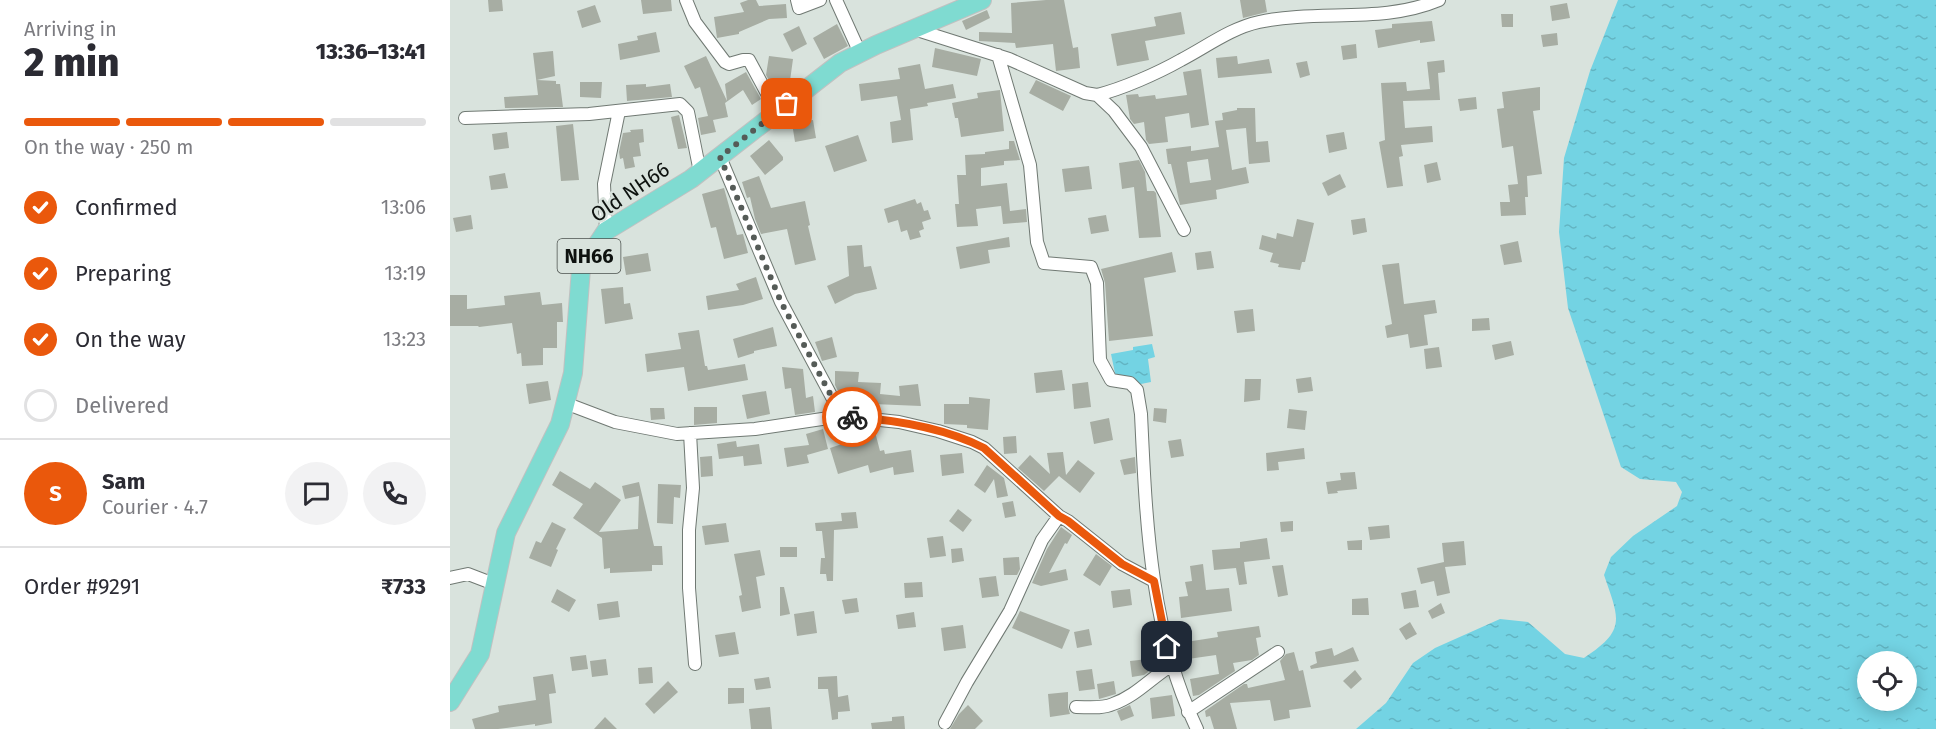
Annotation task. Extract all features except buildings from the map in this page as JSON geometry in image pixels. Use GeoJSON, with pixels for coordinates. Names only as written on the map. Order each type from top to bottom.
{"type":"FeatureCollection","features":[{"type":"Feature","properties":{"kind":"main road","name":"Old NH66"},"geometry":{"type":"LineString","coordinates":[[450,702],[480,654],[506,533],[560,424],[573,373],[581,269],[606,231],[720,157],[840,63],[913,28],[960,11],[982,0]]}},
{"type":"Feature","properties":{"kind":"street"},"geometry":{"type":"LineString","coordinates":[[686,0],[695,22],[725,62],[729,64],[749,60],[777,112]]}},
{"type":"Feature","properties":{"kind":"street"},"geometry":{"type":"LineString","coordinates":[[796,0],[799,8],[820,0]]}},
{"type":"Feature","properties":{"kind":"street"},"geometry":{"type":"LineString","coordinates":[[836,0],[860,53]]}},
{"type":"Feature","properties":{"kind":"street"},"geometry":{"type":"LineString","coordinates":[[913,28],[998,55],[1085,93],[1097,95],[1180,61],[1215,40],[1256,23],[1301,15],[1366,15],[1404,11],[1439,0]]}},
{"type":"Feature","properties":{"kind":"street"},"geometry":{"type":"LineString","coordinates":[[998,55],[1030,165],[1037,242],[1044,263],[1091,267],[1097,283],[1100,360],[1111,380],[1130,383],[1137,390],[1141,414],[1143,469],[1154,581],[1162,630],[1188,712],[1197,729]]}},
{"type":"Feature","properties":{"kind":"street"},"geometry":{"type":"LineString","coordinates":[[1097,95],[1114,111],[1141,147],[1184,230]]}},
{"type":"Feature","properties":{"kind":"street"},"geometry":{"type":"LineString","coordinates":[[465,118],[619,111],[680,104],[685,107],[692,123],[699,172]]}},
{"type":"Feature","properties":{"kind":"street"},"geometry":{"type":"LineString","coordinates":[[606,231],[604,184],[619,111]]}},
{"type":"Feature","properties":{"kind":"street"},"geometry":{"type":"LineString","coordinates":[[720,157],[781,302],[842,416]]}},
{"type":"Feature","properties":{"kind":"street"},"geometry":{"type":"LineString","coordinates":[[565,403],[615,422],[677,434],[755,429],[842,416],[899,423],[972,442],[995,457],[1059,516],[1122,564],[1154,581]]}},
{"type":"Feature","properties":{"kind":"street"},"geometry":{"type":"LineString","coordinates":[[690,433],[693,488],[689,530],[690,588],[695,664]]}},
{"type":"Feature","properties":{"kind":"street"},"geometry":{"type":"LineString","coordinates":[[945,723],[1010,610],[1042,540],[1059,516]]}},
{"type":"Feature","properties":{"kind":"street"},"geometry":{"type":"LineString","coordinates":[[450,578],[468,574],[494,584]]}},
{"type":"Feature","properties":{"kind":"street"},"geometry":{"type":"LineString","coordinates":[[1188,712],[1278,652]]}},
{"type":"Feature","properties":{"kind":"street"},"geometry":{"type":"LineString","coordinates":[[1076,707],[1112,705],[1132,694],[1172,665]]}},
{"type":"Feature","properties":{"kind":"water"},"geometry":{"type":"Polygon","coordinates":[[[1618,0],[1936,0],[1936,729],[1356,729],[1386,703],[1413,663],[1435,648],[1500,619],[1528,622],[1565,654],[1584,658],[1607,639],[1616,623],[1616,613],[1604,575],[1611,557],[1633,536],[1677,506],[1682,492],[1676,482],[1640,479],[1621,467],[1568,308],[1559,232],[1564,158],[1590,71],[1618,0]]]}},
{"type":"Feature","properties":{"kind":"water"},"geometry":{"type":"Polygon","coordinates":[[[1152,344],[1155,357],[1148,359],[1151,382],[1136,385],[1134,377],[1116,378],[1111,354],[1152,344]]]}},
{"type":"Feature","properties":{"kind":"way so far"},"geometry":{"type":"LineString","coordinates":[[787,104],[720,157],[781,302],[826,390],[842,416],[852,417]]}},
{"type":"Feature","properties":{"kind":"route"},"geometry":{"type":"LineString","coordinates":[[852,417],[938,431],[984,448],[1059,516],[1122,564],[1154,581],[1167,647]]}}]}
